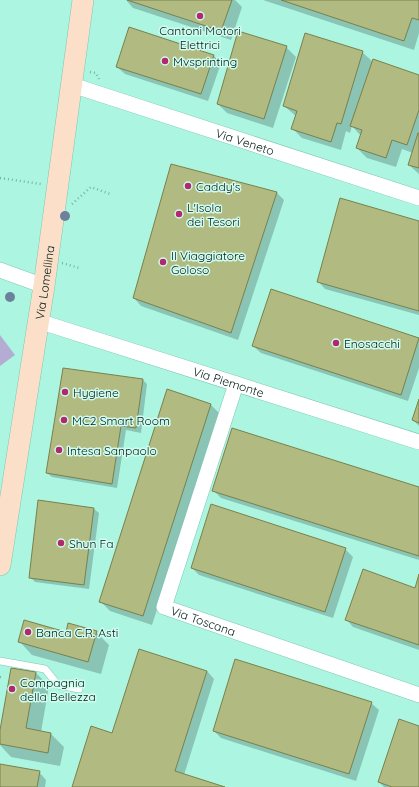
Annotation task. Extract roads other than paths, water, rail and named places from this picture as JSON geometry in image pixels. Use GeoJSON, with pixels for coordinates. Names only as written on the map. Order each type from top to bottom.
{"type":"FeatureCollection","features":[{"type":"Feature","properties":{"kind":"main road","name":"Via Lomellina"},"geometry":{"type":"LineString","coordinates":[[0,564],[44,286],[83,0]]}},
{"type":"Feature","properties":{"kind":"street","name":"Via Veneto"},"geometry":{"type":"LineString","coordinates":[[72,85],[419,198]]}},
{"type":"Feature","properties":{"kind":"street"},"geometry":{"type":"LineString","coordinates":[[0,270],[44,286]]}},
{"type":"Feature","properties":{"kind":"street","name":"Via Piemonte"},"geometry":{"type":"LineString","coordinates":[[38,321],[419,442]]}},
{"type":"Feature","properties":{"kind":"street","name":"Via Toscana"},"geometry":{"type":"LineString","coordinates":[[236,384],[164,607],[419,695]]}},
{"type":"Feature","properties":{"kind":"lane"},"geometry":{"type":"LineString","coordinates":[[0,661],[45,669],[58,685],[79,690]]}},
{"type":"Feature","properties":{"kind":"place","name":"Cantoni Motori Elettrici"},"geometry":{"type":"Point","coordinates":[200,16]}},
{"type":"Feature","properties":{"kind":"place","name":"Mvsprinting"},"geometry":{"type":"Point","coordinates":[165,61]}},
{"type":"Feature","properties":{"kind":"place","name":"Caddy's"},"geometry":{"type":"Point","coordinates":[188,186]}},
{"type":"Feature","properties":{"kind":"place","name":"L'Isola dei Tesori"},"geometry":{"type":"Point","coordinates":[179,214]}},
{"type":"Feature","properties":{"kind":"place","name":"Il Viaggiatore Goloso"},"geometry":{"type":"Point","coordinates":[163,262]}},
{"type":"Feature","properties":{"kind":"place","name":"Enosacchi"},"geometry":{"type":"Point","coordinates":[336,343]}},
{"type":"Feature","properties":{"kind":"place","name":"Hygiene"},"geometry":{"type":"Point","coordinates":[65,392]}},
{"type":"Feature","properties":{"kind":"place","name":"MC2 Smart Room"},"geometry":{"type":"Point","coordinates":[64,420]}},
{"type":"Feature","properties":{"kind":"place","name":"Intesa Sanpaolo"},"geometry":{"type":"Point","coordinates":[59,450]}},
{"type":"Feature","properties":{"kind":"place","name":"Shun Fa"},"geometry":{"type":"Point","coordinates":[61,543]}},
{"type":"Feature","properties":{"kind":"place","name":"Banca C.R. Asti"},"geometry":{"type":"Point","coordinates":[28,632]}},
{"type":"Feature","properties":{"kind":"place","name":"Compagnia della Bellezza"},"geometry":{"type":"Point","coordinates":[12,689]}}]}
